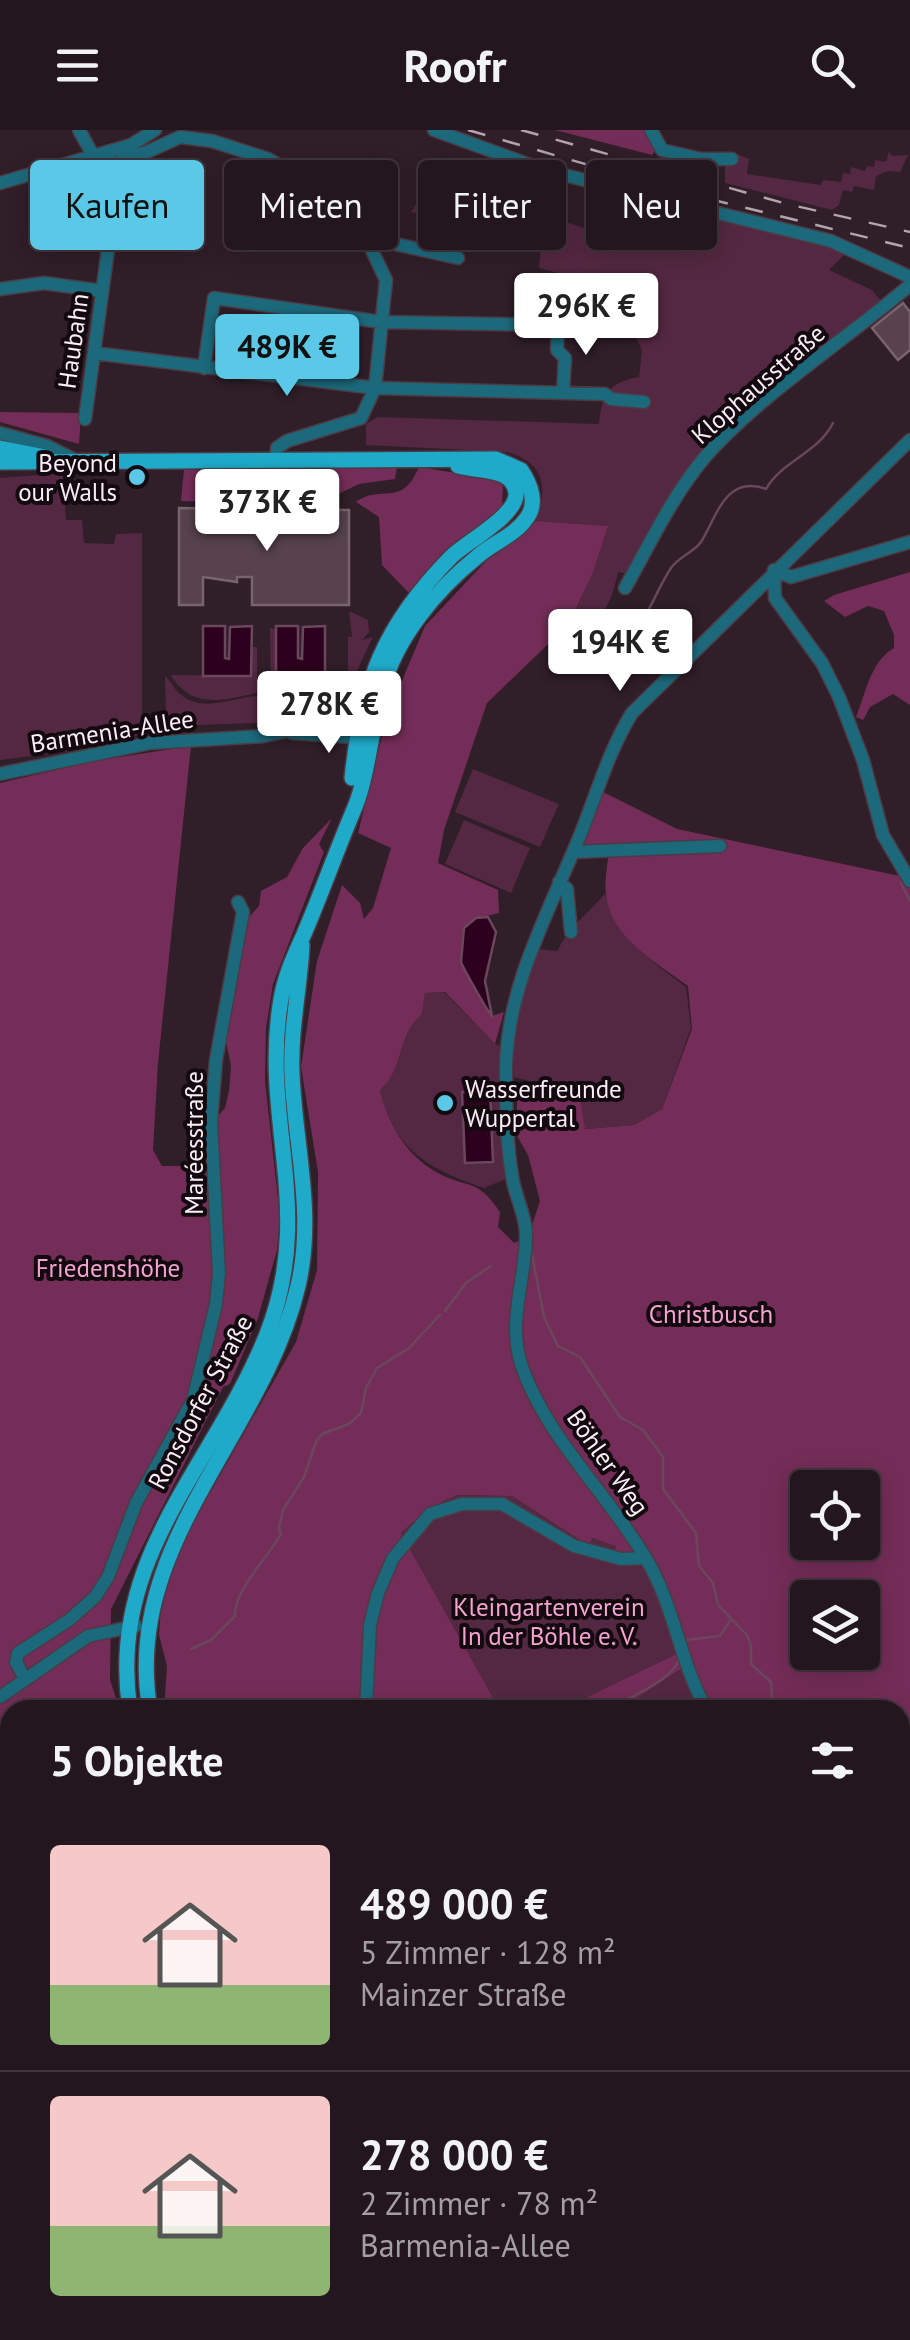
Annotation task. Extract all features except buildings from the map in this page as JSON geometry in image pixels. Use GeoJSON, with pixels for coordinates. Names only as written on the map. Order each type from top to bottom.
{"type":"FeatureCollection","features":[{"type":"Feature","properties":{"kind":"main road"},"geometry":{"type":"LineString","coordinates":[[0,448],[32,452]]}},
{"type":"Feature","properties":{"kind":"main road","name":"Ronsdorfer Straße"},"geometry":{"type":"LineString","coordinates":[[0,462],[32,452],[52,459],[496,459],[514,464],[530,484],[531,508],[526,521],[468,564],[421,614],[388,671],[364,730]]}},
{"type":"Feature","properties":{"kind":"main road","name":"Ronsdorfer Straße"},"geometry":{"type":"LineString","coordinates":[[129,1700],[125,1665],[128,1626],[153,1544],[250,1372],[282,1289],[291,1215],[278,1098],[276,1038],[286,972],[356,804],[369,678],[398,622],[437,573],[464,544],[506,514],[516,500],[514,488],[504,475],[445,461]]}},
{"type":"Feature","properties":{"kind":"main road","name":"Ronsdorfer Straße"},"geometry":{"type":"LineString","coordinates":[[149,1700],[148,1624],[155,1591],[174,1539],[266,1373],[299,1281],[306,1210],[291,1057],[303,936]]}},
{"type":"Feature","properties":{"kind":"street"},"geometry":{"type":"LineString","coordinates":[[79,130],[94,158]]}},
{"type":"Feature","properties":{"kind":"street"},"geometry":{"type":"LineString","coordinates":[[0,183],[94,158],[136,143],[155,130]]}},
{"type":"Feature","properties":{"kind":"street"},"geometry":{"type":"LineString","coordinates":[[434,130],[564,176],[831,241],[910,277]]}},
{"type":"Feature","properties":{"kind":"street"},"geometry":{"type":"LineString","coordinates":[[651,130],[662,150],[700,159],[732,159]]}},
{"type":"Feature","properties":{"kind":"street"},"geometry":{"type":"LineString","coordinates":[[124,157],[186,136],[270,160]]}},
{"type":"Feature","properties":{"kind":"street","name":"Haubahn"},"geometry":{"type":"LineString","coordinates":[[85,419],[117,183],[108,152]]}},
{"type":"Feature","properties":{"kind":"street"},"geometry":{"type":"LineString","coordinates":[[398,245],[458,258]]}},
{"type":"Feature","properties":{"kind":"street"},"geometry":{"type":"LineString","coordinates":[[277,460],[277,448],[286,441],[360,418],[375,388],[386,272],[373,250]]}},
{"type":"Feature","properties":{"kind":"street"},"geometry":{"type":"LineString","coordinates":[[0,290],[44,283],[102,291]]}},
{"type":"Feature","properties":{"kind":"street","name":"Klophausstraße"},"geometry":{"type":"LineString","coordinates":[[625,588],[706,456],[746,418],[910,285]]}},
{"type":"Feature","properties":{"kind":"street"},"geometry":{"type":"LineString","coordinates":[[204,368],[214,298],[381,322],[558,326],[571,320],[597,321]]}},
{"type":"Feature","properties":{"kind":"street"},"geometry":{"type":"LineString","coordinates":[[558,326],[557,350],[564,358],[563,392]]}},
{"type":"Feature","properties":{"kind":"street"},"geometry":{"type":"LineString","coordinates":[[94,353],[375,388],[605,394],[611,399],[644,402]]}},
{"type":"Feature","properties":{"kind":"street","name":"Ronsdorfer Straße"},"geometry":{"type":"LineString","coordinates":[[0,433],[32,452],[73,459]]}},
{"type":"Feature","properties":{"kind":"street"},"geometry":{"type":"LineString","coordinates":[[571,932],[566,889],[559,882],[574,852],[609,754],[632,713],[910,440]]}},
{"type":"Feature","properties":{"kind":"street"},"geometry":{"type":"LineString","coordinates":[[774,570],[791,578],[910,542]]}},
{"type":"Feature","properties":{"kind":"street"},"geometry":{"type":"LineString","coordinates":[[774,570],[774,598],[822,663],[840,697],[863,760],[882,836],[910,881]]}},
{"type":"Feature","properties":{"kind":"street"},"geometry":{"type":"LineString","coordinates":[[329,722],[346,709],[369,678]]}},
{"type":"Feature","properties":{"kind":"street","name":"Barmenia-Allee"},"geometry":{"type":"LineString","coordinates":[[291,732],[329,722],[364,730]]}},
{"type":"Feature","properties":{"kind":"street","name":"Barmenia-Allee"},"geometry":{"type":"LineString","coordinates":[[0,774],[150,742],[364,730]]}},
{"type":"Feature","properties":{"kind":"street"},"geometry":{"type":"LineString","coordinates":[[574,852],[720,846]]}},
{"type":"Feature","properties":{"kind":"street","name":"Böhler Weg"},"geometry":{"type":"LineString","coordinates":[[559,882],[531,949],[508,1040],[509,1145],[513,1181],[526,1230],[516,1298],[521,1364],[561,1437],[646,1558],[682,1640],[690,1681],[701,1700]]}},
{"type":"Feature","properties":{"kind":"street","name":"Maréesstraße"},"geometry":{"type":"LineString","coordinates":[[24,1679],[16,1662],[18,1653],[69,1620],[95,1596],[108,1577],[136,1502],[193,1400],[218,1287],[211,1121],[216,1060],[243,912],[238,902]]}},
{"type":"Feature","properties":{"kind":"street"},"geometry":{"type":"LineString","coordinates":[[366,1700],[370,1626],[378,1592],[392,1558],[430,1514],[462,1504],[502,1504],[574,1546],[621,1559],[646,1558]]}},
{"type":"Feature","properties":{"kind":"street"},"geometry":{"type":"LineString","coordinates":[[0,1697],[96,1631],[148,1624]]}},
{"type":"Feature","properties":{"kind":"green space"},"geometry":{"type":"Polygon","coordinates":[[[555,130],[647,130],[656,150],[652,155],[555,130]]]}},
{"type":"Feature","properties":{"kind":"green space"},"geometry":{"type":"Polygon","coordinates":[[[889,152],[892,156],[908,155],[900,172],[876,176],[874,190],[854,186],[852,192],[843,190],[839,205],[832,210],[725,183],[725,166],[736,166],[737,154],[749,159],[747,174],[821,185],[823,180],[841,182],[843,173],[850,174],[851,167],[865,171],[867,166],[874,167],[875,160],[886,162],[889,152]]]}},
{"type":"Feature","properties":{"kind":"green space"},"geometry":{"type":"Polygon","coordinates":[[[717,216],[848,251],[829,270],[872,290],[881,301],[710,440],[629,574],[618,572],[606,607],[584,636],[568,625],[592,575],[607,526],[536,521],[542,497],[540,478],[529,463],[507,452],[366,445],[366,424],[378,417],[599,424],[608,392],[620,382],[639,377],[642,350],[632,330],[602,326],[571,333],[572,319],[556,319],[557,273],[539,268],[541,250],[566,250],[566,222],[586,229],[586,250],[717,250],[717,216]]]}},
{"type":"Feature","properties":{"kind":"green space"},"geometry":{"type":"Polygon","coordinates":[[[0,412],[81,413],[79,444],[0,422],[0,412]]]}},
{"type":"Feature","properties":{"kind":"green space"},"geometry":{"type":"Polygon","coordinates":[[[397,467],[395,479],[359,484],[326,500],[279,496],[281,480],[222,479],[220,502],[181,501],[184,470],[397,467]]]}},
{"type":"Feature","properties":{"kind":"green space"},"geometry":{"type":"Polygon","coordinates":[[[419,467],[499,480],[503,486],[502,508],[436,561],[409,593],[382,565],[379,517],[356,502],[374,494],[398,492],[412,480],[419,467]]]}},
{"type":"Feature","properties":{"kind":"green space"},"geometry":{"type":"Polygon","coordinates":[[[63,473],[66,520],[82,520],[84,543],[114,544],[116,534],[142,533],[142,735],[64,752],[0,760],[0,478],[63,473]]]}},
{"type":"Feature","properties":{"kind":"green space","name":"Christbusch"},"geometry":{"type":"Polygon","coordinates":[[[536,521],[608,526],[592,575],[568,625],[487,703],[444,830],[438,863],[498,890],[499,913],[483,917],[461,962],[492,1016],[504,1012],[495,1044],[445,992],[425,993],[422,1014],[408,1032],[394,1071],[380,1090],[393,1126],[407,1147],[436,1172],[484,1193],[500,1212],[498,1227],[514,1243],[528,1237],[540,1201],[528,1155],[517,1136],[517,1103],[522,1082],[578,1087],[585,1129],[634,1125],[662,1109],[692,1029],[688,986],[637,948],[610,910],[606,890],[609,849],[582,844],[603,792],[677,829],[900,876],[910,870],[910,1700],[697,1700],[686,1683],[683,1668],[636,1700],[581,1700],[681,1652],[641,1551],[615,1553],[616,1546],[592,1538],[589,1546],[512,1496],[457,1495],[428,1509],[401,1533],[494,1700],[165,1700],[167,1666],[159,1635],[161,1605],[175,1554],[296,1342],[317,1270],[318,1172],[301,1067],[317,961],[342,885],[360,903],[364,919],[373,908],[391,848],[358,833],[387,716],[425,626],[487,560],[536,521]]]}},
{"type":"Feature","properties":{"kind":"green space"},"geometry":{"type":"Polygon","coordinates":[[[910,572],[910,705],[893,694],[870,707],[863,720],[856,717],[866,688],[879,661],[894,648],[894,635],[884,611],[868,606],[845,617],[824,601],[910,572]]]}},
{"type":"Feature","properties":{"kind":"green space"},"geometry":{"type":"Polygon","coordinates":[[[349,611],[368,620],[369,632],[362,640],[373,637],[340,702],[316,716],[270,722],[270,696],[319,699],[335,693],[339,677],[348,676],[348,637],[352,637],[349,611]]]}},
{"type":"Feature","properties":{"kind":"green space"},"geometry":{"type":"Polygon","coordinates":[[[270,628],[276,629],[276,676],[335,677],[332,691],[310,698],[271,693],[270,628]]]}},
{"type":"Feature","properties":{"kind":"green space"},"geometry":{"type":"Polygon","coordinates":[[[252,647],[257,647],[257,693],[220,700],[198,698],[179,686],[171,675],[251,676],[252,647]]]}},
{"type":"Feature","properties":{"kind":"green space"},"geometry":{"type":"Polygon","coordinates":[[[165,676],[180,694],[198,703],[258,696],[259,723],[166,726],[165,676]]]}},
{"type":"Feature","properties":{"kind":"green space","name":"Friedenshöhe"},"geometry":{"type":"Polygon","coordinates":[[[191,746],[158,1063],[153,1150],[162,1166],[216,1166],[217,1117],[225,1108],[229,1091],[231,1066],[226,1042],[234,1002],[231,986],[248,918],[259,906],[261,891],[287,877],[303,848],[332,818],[319,844],[324,852],[273,984],[266,1028],[265,1081],[280,1217],[277,1250],[258,1318],[230,1384],[223,1387],[111,1609],[110,1680],[117,1700],[0,1700],[0,783],[94,761],[191,746]]]}},
{"type":"Feature","properties":{"kind":"green space"},"geometry":{"type":"Polygon","coordinates":[[[473,769],[559,804],[540,847],[455,812],[473,769]]]}},
{"type":"Feature","properties":{"kind":"green space"},"geometry":{"type":"Polygon","coordinates":[[[464,820],[530,848],[511,893],[445,864],[464,820]]]}},
{"type":"Feature","properties":{"kind":"green space"},"geometry":{"type":"Polygon","coordinates":[[[605,894],[627,936],[686,987],[691,1028],[662,1109],[634,1125],[584,1129],[578,1087],[548,1086],[514,1077],[513,1032],[538,949],[557,951],[568,932],[605,894]]]}},
{"type":"Feature","properties":{"kind":"green space","name":"Wasserfreunde Wuppertal"},"geometry":{"type":"Polygon","coordinates":[[[444,992],[495,1044],[506,1049],[508,1178],[484,1188],[417,1155],[394,1128],[380,1089],[394,1070],[408,1032],[422,1014],[425,993],[444,992]]]}},
{"type":"Feature","properties":{"kind":"green space","name":"Kleingartenverein In der Böhle e. V."},"geometry":{"type":"Polygon","coordinates":[[[457,1495],[512,1496],[589,1546],[591,1538],[617,1546],[615,1552],[641,1551],[682,1652],[581,1700],[494,1700],[401,1533],[428,1509],[457,1495]]]}},
{"type":"Feature","properties":{"kind":"green space"},"geometry":{"type":"Polygon","coordinates":[[[684,1668],[698,1700],[635,1700],[684,1668]]]}},
{"type":"Feature","properties":{"kind":"shaded area"},"geometry":{"type":"Polygon","coordinates":[[[203,626],[225,626],[225,658],[229,659],[230,627],[252,626],[251,676],[203,676],[203,626]]]}},
{"type":"Feature","properties":{"kind":"shaded area"},"geometry":{"type":"Polygon","coordinates":[[[276,626],[298,626],[298,658],[302,659],[303,627],[325,626],[325,677],[276,676],[276,626]]]}},
{"type":"Feature","properties":{"kind":"shaded area"},"geometry":{"type":"Polygon","coordinates":[[[488,917],[496,932],[485,981],[492,1016],[461,962],[464,928],[476,918],[488,917]]]}},
{"type":"Feature","properties":{"kind":"shaded area"},"geometry":{"type":"Polygon","coordinates":[[[490,1091],[493,1162],[465,1163],[462,1092],[490,1091]]]}},
{"type":"Feature","properties":{"kind":"waterway"},"geometry":{"type":"LineString","coordinates":[[609,628],[640,625],[671,568],[701,542],[724,500],[741,487],[766,489],[781,471],[818,442],[833,423]]}},
{"type":"Feature","properties":{"kind":"waterway"},"geometry":{"type":"LineString","coordinates":[[901,883],[910,901]]}},
{"type":"Feature","properties":{"kind":"waterway"},"geometry":{"type":"LineString","coordinates":[[531,1249],[544,1317],[558,1346],[580,1357],[620,1417],[643,1430],[663,1457],[663,1489],[696,1533],[699,1566],[713,1583],[718,1605],[747,1635],[751,1664],[771,1682],[772,1700]]}},
{"type":"Feature","properties":{"kind":"waterway"},"geometry":{"type":"LineString","coordinates":[[445,1311],[466,1283],[491,1266]]}},
{"type":"Feature","properties":{"kind":"waterway"},"geometry":{"type":"LineString","coordinates":[[191,1649],[211,1640],[235,1616],[246,1584],[281,1534],[283,1510],[304,1477],[316,1442],[322,1434],[349,1424],[361,1413],[366,1388],[377,1368],[409,1348],[440,1315]]}},
{"type":"Feature","properties":{"kind":"waterway"},"geometry":{"type":"LineString","coordinates":[[686,1640],[720,1636],[730,1621]]}},
{"type":"Feature","properties":{"kind":"waterway"},"geometry":{"type":"LineString","coordinates":[[627,1700],[657,1683],[679,1660]]}},
{"type":"Feature","properties":{"kind":"railway"},"geometry":{"type":"LineString","coordinates":[[468,130],[685,193],[910,248]]}},
{"type":"Feature","properties":{"kind":"railway"},"geometry":{"type":"LineString","coordinates":[[521,130],[787,204],[910,232]]}},
{"type":"Feature","properties":{"kind":"place","name":"Beyond our Walls"},"geometry":{"type":"Point","coordinates":[137,477]}},
{"type":"Feature","properties":{"kind":"place","name":"Wasserfreunde Wuppertal"},"geometry":{"type":"Point","coordinates":[445,1103]}}]}
